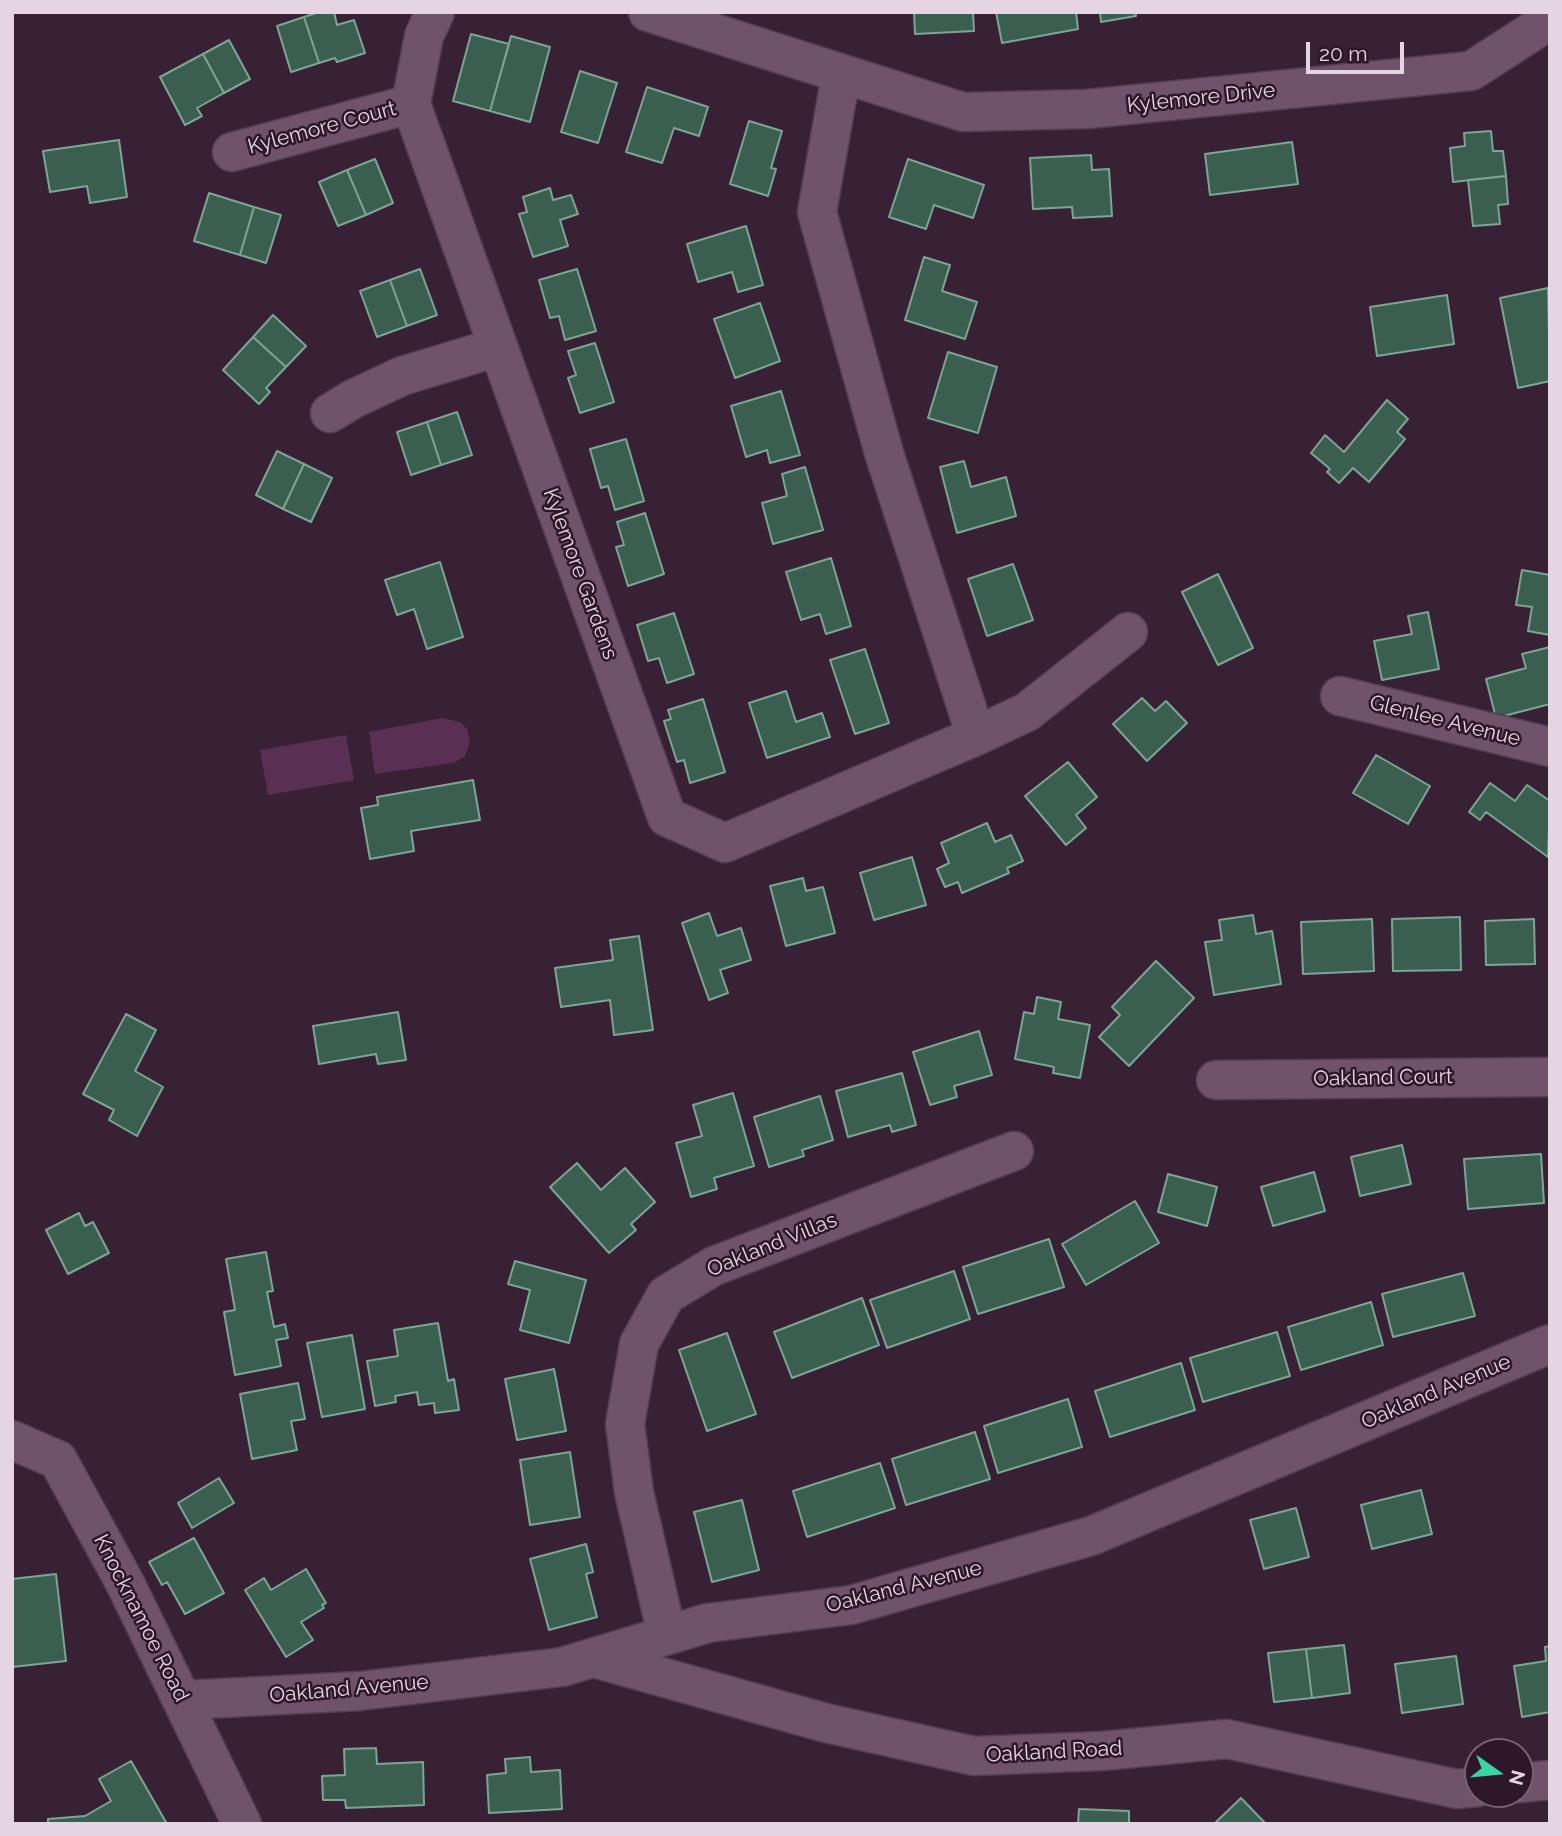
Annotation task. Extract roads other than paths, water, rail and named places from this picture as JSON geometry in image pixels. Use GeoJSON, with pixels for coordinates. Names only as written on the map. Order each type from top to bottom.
{"type":"FeatureCollection","features":[{"type":"Feature","properties":{"kind":"street"},"geometry":{"type":"LineString","coordinates":[[411,104],[424,36],[435,12]]}},
{"type":"Feature","properties":{"kind":"street"},"geometry":{"type":"LineString","coordinates":[[648,12],[841,75],[817,212],[884,453],[976,736]]}},
{"type":"Feature","properties":{"kind":"street","name":"Kylemore Drive"},"geometry":{"type":"LineString","coordinates":[[841,75],[963,112],[1087,110],[1471,71],[1550,20]]}},
{"type":"Feature","properties":{"kind":"street","name":"Kylemore Court"},"geometry":{"type":"LineString","coordinates":[[232,152],[411,104]]}},
{"type":"Feature","properties":{"kind":"street","name":"Kylemore Gardens"},"geometry":{"type":"LineString","coordinates":[[411,104],[667,817],[726,843],[1027,712],[1128,632]]}},
{"type":"Feature","properties":{"kind":"street"},"geometry":{"type":"LineString","coordinates":[[330,413],[402,376],[498,347]]}},
{"type":"Feature","properties":{"kind":"street","name":"Glenlee Avenue"},"geometry":{"type":"LineString","coordinates":[[1340,696],[1550,747]]}},
{"type":"Feature","properties":{"kind":"street","name":"Oakland Court"},"geometry":{"type":"LineString","coordinates":[[1216,1080],[1550,1077]]}},
{"type":"Feature","properties":{"kind":"street","name":"Oakland Villas"},"geometry":{"type":"LineString","coordinates":[[667,1635],[634,1492],[625,1424],[639,1344],[666,1295],[713,1266],[1014,1151]]}},
{"type":"Feature","properties":{"kind":"street","name":"Oakland Avenue"},"geometry":{"type":"LineString","coordinates":[[184,1700],[360,1691],[562,1667],[708,1623],[851,1605],[1091,1536],[1550,1344]]}},
{"type":"Feature","properties":{"kind":"street","name":"Knocknamoe Road"},"geometry":{"type":"LineString","coordinates":[[12,1440],[58,1460],[125,1583],[242,1824]]}},
{"type":"Feature","properties":{"kind":"street","name":"Oakland Road"},"geometry":{"type":"LineString","coordinates":[[594,1658],[826,1723],[974,1756],[1102,1751],[1227,1739],[1464,1788]]}}]}
